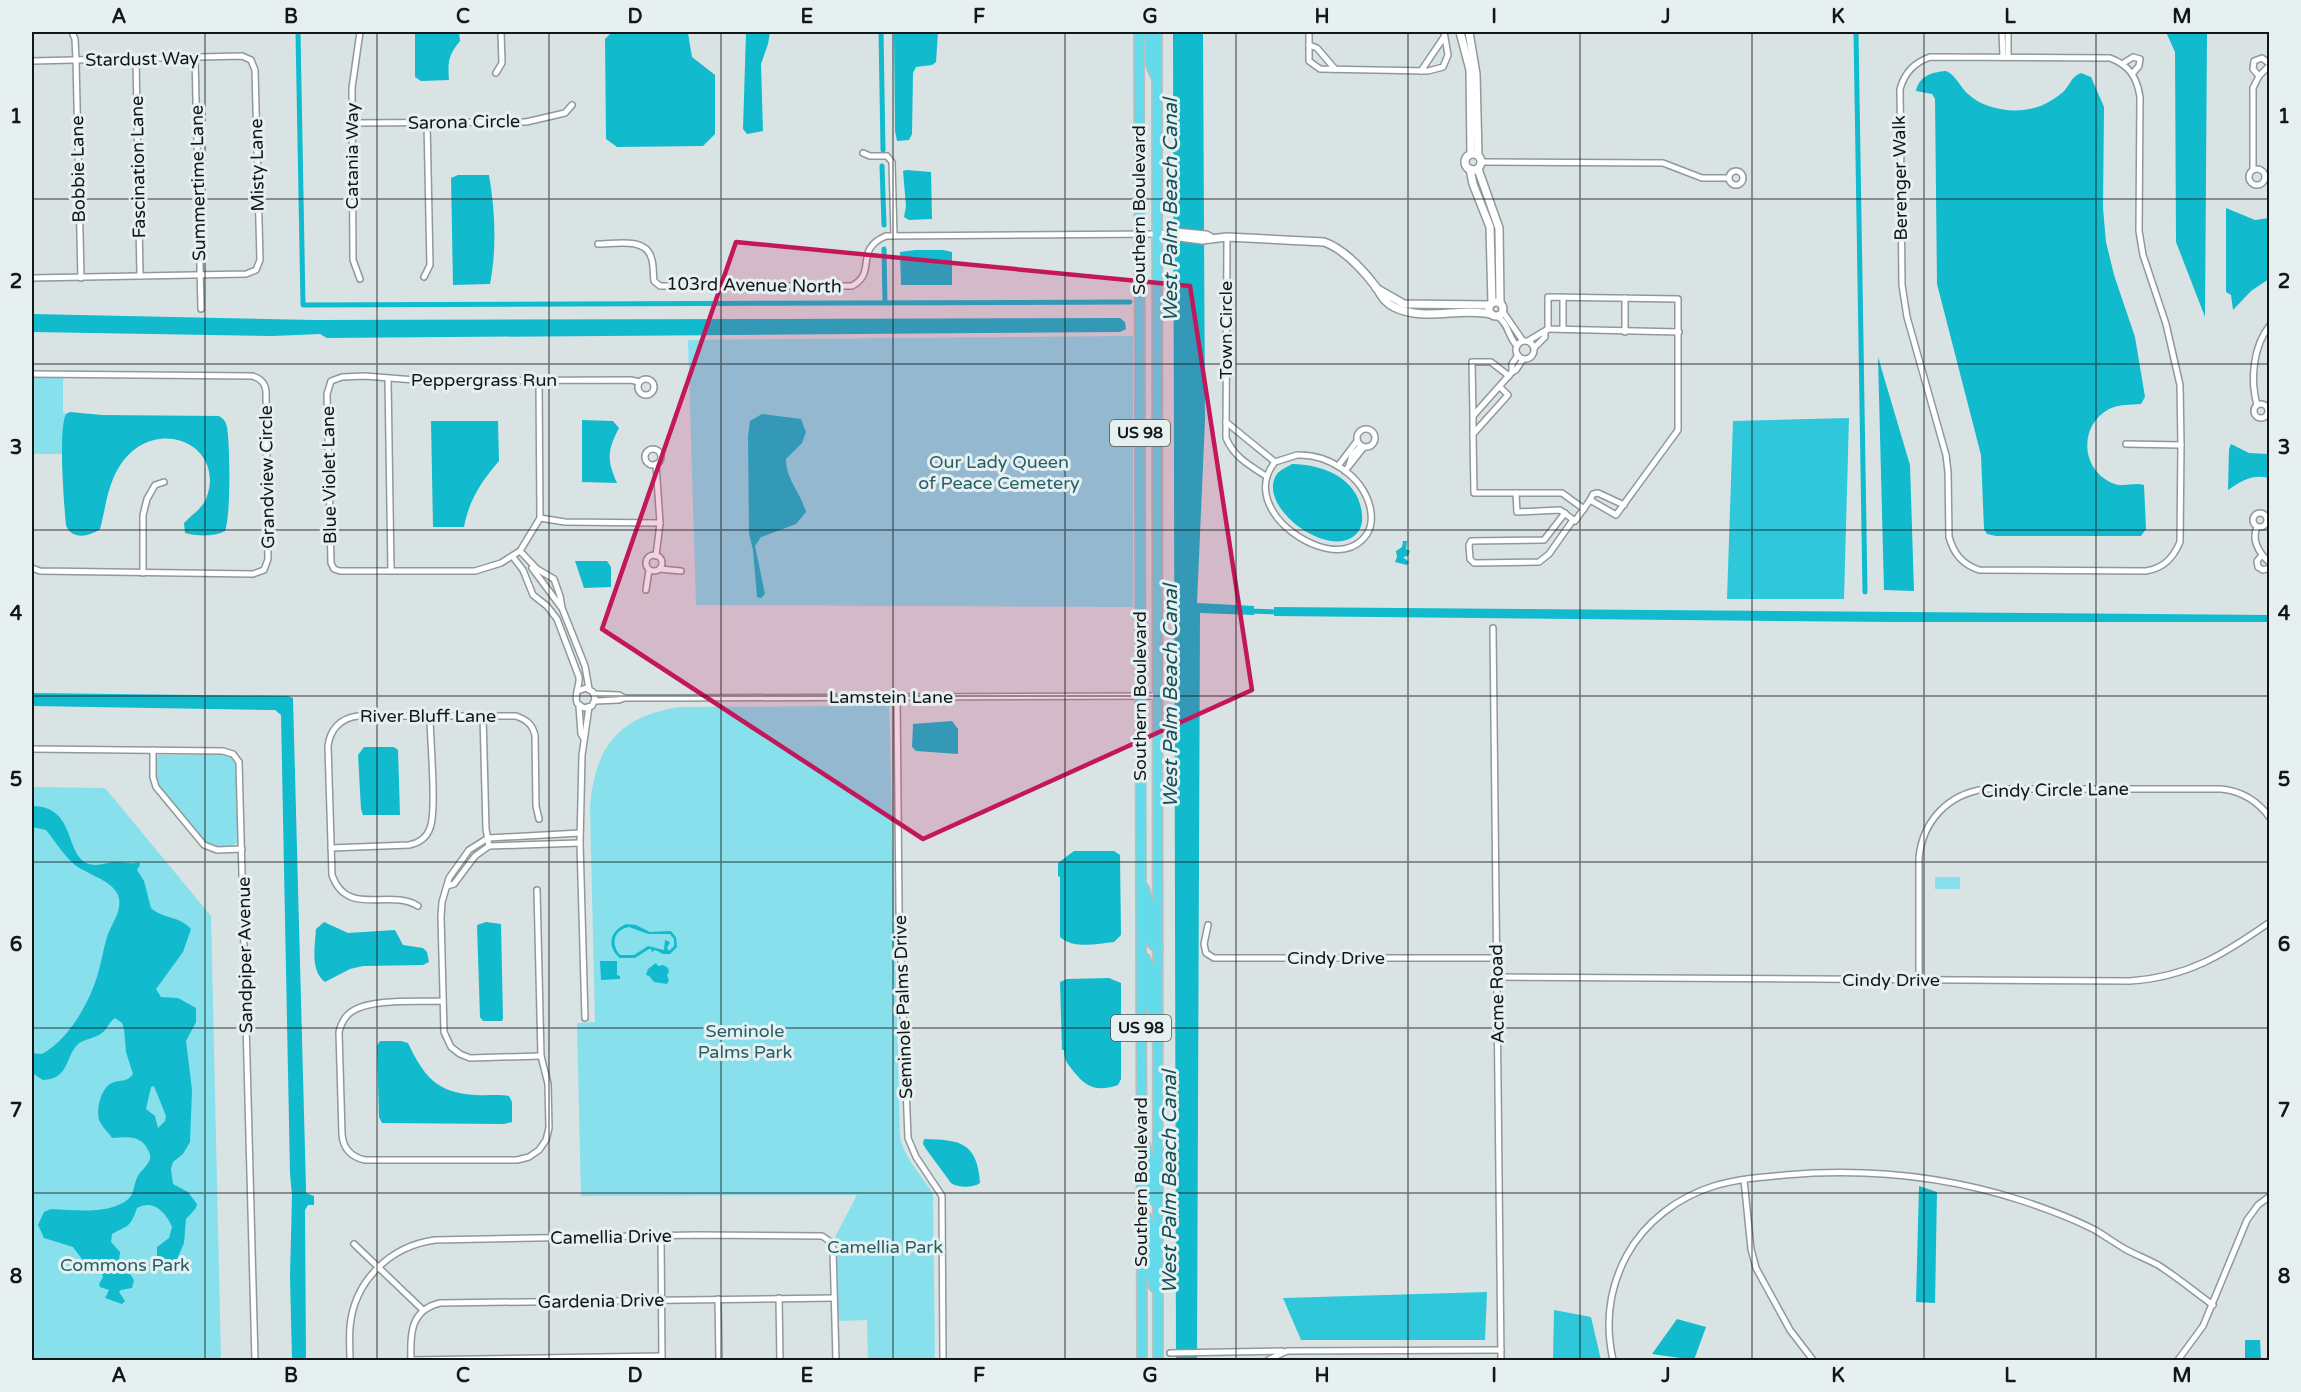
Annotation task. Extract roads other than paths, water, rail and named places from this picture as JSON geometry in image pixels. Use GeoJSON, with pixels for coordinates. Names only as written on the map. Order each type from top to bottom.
{"type":"FeatureCollection","features":[{"type":"Feature","properties":{"kind":"highway","name":"Southern Boulevard"},"geometry":{"type":"LineString","coordinates":[[1139,32],[1142,1360]]}},
{"type":"Feature","properties":{"kind":"highway"},"geometry":{"type":"LineString","coordinates":[[1149,32],[1150,63],[1157,80]]}},
{"type":"Feature","properties":{"kind":"highway","name":"Southern Boulevard"},"geometry":{"type":"LineString","coordinates":[[1157,32],[1158,1360]]}},
{"type":"Feature","properties":{"kind":"highway"},"geometry":{"type":"LineString","coordinates":[[1141,874],[1150,908],[1150,940],[1153,945],[1158,946]]}},
{"type":"Feature","properties":{"kind":"highway"},"geometry":{"type":"LineString","coordinates":[[1141,956],[1145,958],[1149,968],[1149,1000],[1158,1030]]}},
{"type":"Feature","properties":{"kind":"highway"},"geometry":{"type":"LineString","coordinates":[[1141,1130],[1150,1164],[1150,1198],[1158,1203]]}},
{"type":"Feature","properties":{"kind":"highway"},"geometry":{"type":"LineString","coordinates":[[1141,1210],[1149,1222],[1149,1267],[1158,1301]]}},
{"type":"Feature","properties":{"kind":"street","name":"Bobbie Lane"},"geometry":{"type":"LineString","coordinates":[[74,32],[81,278]]}},
{"type":"Feature","properties":{"kind":"street","name":"Catania Way"},"geometry":{"type":"LineString","coordinates":[[360,32],[353,70],[352,123],[353,260],[360,279]]}},
{"type":"Feature","properties":{"kind":"street"},"geometry":{"type":"LineString","coordinates":[[496,73],[502,63],[501,32]]}},
{"type":"Feature","properties":{"kind":"street"},"geometry":{"type":"LineString","coordinates":[[1309,32],[1309,62],[1320,69],[1421,70],[1443,67],[1448,55],[1444,34]]}},
{"type":"Feature","properties":{"kind":"street"},"geometry":{"type":"LineString","coordinates":[[1460,32],[1470,70],[1476,162],[1499,228],[1494,303],[1497,314],[1505,323],[1520,357]]}},
{"type":"Feature","properties":{"kind":"street"},"geometry":{"type":"LineString","coordinates":[[1468,32],[1476,74],[1476,162]]}},
{"type":"Feature","properties":{"kind":"street"},"geometry":{"type":"LineString","coordinates":[[2002,32],[2006,57]]}},
{"type":"Feature","properties":{"kind":"street"},"geometry":{"type":"LineString","coordinates":[[2006,57],[2008,32]]}},
{"type":"Feature","properties":{"kind":"street"},"geometry":{"type":"LineString","coordinates":[[1421,70],[1444,34]]}},
{"type":"Feature","properties":{"kind":"street"},"geometry":{"type":"LineString","coordinates":[[1309,45],[1317,48],[1335,69]]}},
{"type":"Feature","properties":{"kind":"street","name":"Stardust Way"},"geometry":{"type":"LineString","coordinates":[[32,61],[242,56],[252,60]]}},
{"type":"Feature","properties":{"kind":"street","name":"Summertime Lane"},"geometry":{"type":"LineString","coordinates":[[195,57],[201,309]]}},
{"type":"Feature","properties":{"kind":"street","name":"Berenger Walk"},"geometry":{"type":"LineString","coordinates":[[1938,57],[2098,57],[2110,58],[2122,64],[2132,74],[2138,85],[2140,97],[2139,231],[2143,255],[2175,355],[2180,385],[2180,542],[2171,558],[2156,569],[2146,571],[1979,570],[1962,561],[1952,547],[1946,455],[1907,317],[1902,285],[1900,89],[1905,74],[1917,63],[1924,59],[1938,57]]}},
{"type":"Feature","properties":{"kind":"street"},"geometry":{"type":"LineString","coordinates":[[2122,64],[2133,57],[2140,59],[2139,66],[2132,74]]}},
{"type":"Feature","properties":{"kind":"street"},"geometry":{"type":"LineString","coordinates":[[2253,170],[2252,97],[2259,76],[2270,65],[2262,58],[2254,61],[2253,69],[2259,76]]}},
{"type":"Feature","properties":{"kind":"street","name":"Fascination Lane"},"geometry":{"type":"LineString","coordinates":[[136,59],[140,276]]}},
{"type":"Feature","properties":{"kind":"street","name":"Misty Lane"},"geometry":{"type":"LineString","coordinates":[[200,275],[246,274],[256,270],[260,260],[255,70],[252,60]]}},
{"type":"Feature","properties":{"kind":"street","name":"Sarona Circle"},"geometry":{"type":"LineString","coordinates":[[352,123],[526,122],[565,113],[572,105]]}},
{"type":"Feature","properties":{"kind":"street"},"geometry":{"type":"LineString","coordinates":[[424,277],[430,265],[427,123]]}},
{"type":"Feature","properties":{"kind":"street"},"geometry":{"type":"LineString","coordinates":[[863,153],[870,156],[887,156],[892,162],[894,235]]}},
{"type":"Feature","properties":{"kind":"street"},"geometry":{"type":"LineString","coordinates":[[1476,162],[1663,163],[1702,178],[1728,178]]}},
{"type":"Feature","properties":{"kind":"street"},"geometry":{"type":"LineString","coordinates":[[1157,234],[1170,235],[1174,232],[1210,237],[1305,241],[1334,246],[1347,255],[1387,303],[1404,311],[1497,314],[1534,348]]}},
{"type":"Feature","properties":{"kind":"street","name":"103rd Avenue North"},"geometry":{"type":"LineString","coordinates":[[598,244],[637,244],[646,248],[652,257],[654,281],[660,286],[852,286],[861,282],[865,272],[867,251],[877,240],[894,235],[1157,234]]}},
{"type":"Feature","properties":{"kind":"street","name":"Town Circle"},"geometry":{"type":"LineString","coordinates":[[1227,237],[1226,438],[1231,449],[1247,464],[1266,476]]}},
{"type":"Feature","properties":{"kind":"street"},"geometry":{"type":"LineString","coordinates":[[32,278],[200,275]]}},
{"type":"Feature","properties":{"kind":"street"},"geometry":{"type":"LineString","coordinates":[[1376,288],[1404,304],[1494,303],[1503,306],[1497,314]]}},
{"type":"Feature","properties":{"kind":"street"},"geometry":{"type":"LineString","coordinates":[[1473,416],[1510,374],[1512,364],[1520,357],[1531,357],[1534,348],[1545,337],[1548,297],[1678,299],[1678,430],[1617,515],[1590,500]]}},
{"type":"Feature","properties":{"kind":"street"},"geometry":{"type":"LineString","coordinates":[[1563,297],[1563,329]]}},
{"type":"Feature","properties":{"kind":"street"},"geometry":{"type":"LineString","coordinates":[[1625,298],[1625,332]]}},
{"type":"Feature","properties":{"kind":"street"},"geometry":{"type":"LineString","coordinates":[[2257,405],[2255,398],[2256,353],[2260,339],[2270,325]]}},
{"type":"Feature","properties":{"kind":"street"},"geometry":{"type":"LineString","coordinates":[[1516,346],[1542,332],[1563,329],[1679,332]]}},
{"type":"Feature","properties":{"kind":"street"},"geometry":{"type":"LineString","coordinates":[[1510,374],[1491,362],[1472,362],[1474,494],[1562,493],[1584,509]]}},
{"type":"Feature","properties":{"kind":"street","name":"Grandview Circle"},"geometry":{"type":"LineString","coordinates":[[32,374],[252,376],[259,379],[266,391],[268,537],[266,567],[261,572],[253,574],[40,571],[32,568]]}},
{"type":"Feature","properties":{"kind":"street","name":"Peppergrass Run"},"geometry":{"type":"LineString","coordinates":[[331,381],[342,377],[366,376],[388,379],[631,380],[639,382]]}},
{"type":"Feature","properties":{"kind":"street"},"geometry":{"type":"LineString","coordinates":[[388,379],[391,570],[475,571],[513,557],[520,551],[540,518],[539,380]]}},
{"type":"Feature","properties":{"kind":"street","name":"Blue Violet Lane"},"geometry":{"type":"LineString","coordinates":[[331,381],[327,394],[330,563],[334,569],[340,571],[391,570]]}},
{"type":"Feature","properties":{"kind":"street"},"geometry":{"type":"LineString","coordinates":[[1473,434],[1508,395],[1500,387]]}},
{"type":"Feature","properties":{"kind":"street"},"geometry":{"type":"LineString","coordinates":[[1226,422],[1275,462]]}},
{"type":"Feature","properties":{"kind":"street"},"geometry":{"type":"LineString","coordinates":[[2127,444],[2181,445]]}},
{"type":"Feature","properties":{"kind":"street"},"geometry":{"type":"LineString","coordinates":[[1338,466],[1361,445],[1352,455],[1347,469]]}},
{"type":"Feature","properties":{"kind":"street"},"geometry":{"type":"LineString","coordinates":[[1297,455],[1316,456],[1338,466],[1347,469],[1363,490],[1371,515],[1368,533],[1361,541],[1343,548],[1318,547],[1298,537],[1278,520],[1267,500],[1266,476],[1275,462],[1297,455]]}},
{"type":"Feature","properties":{"kind":"street"},"geometry":{"type":"LineString","coordinates":[[656,464],[660,523],[656,556]]}},
{"type":"Feature","properties":{"kind":"street"},"geometry":{"type":"LineString","coordinates":[[143,573],[145,507],[155,486],[164,482]]}},
{"type":"Feature","properties":{"kind":"street"},"geometry":{"type":"LineString","coordinates":[[1516,493],[1517,512],[1560,510],[1573,520]]}},
{"type":"Feature","properties":{"kind":"street"},"geometry":{"type":"LineString","coordinates":[[1553,548],[1544,540],[1474,540],[1469,545],[1470,559],[1474,563],[1539,562],[1553,548],[1573,520],[1575,521],[1593,494],[1598,493],[1624,505]]}},
{"type":"Feature","properties":{"kind":"street"},"geometry":{"type":"LineString","coordinates":[[1544,540],[1564,513]]}},
{"type":"Feature","properties":{"kind":"street"},"geometry":{"type":"LineString","coordinates":[[540,518],[565,522],[660,523]]}},
{"type":"Feature","properties":{"kind":"street"},"geometry":{"type":"LineString","coordinates":[[2257,526],[2254,538],[2262,555],[2270,563]]}},
{"type":"Feature","properties":{"kind":"street"},"geometry":{"type":"LineString","coordinates":[[520,551],[562,608]]}},
{"type":"Feature","properties":{"kind":"street"},"geometry":{"type":"LineString","coordinates":[[2262,555],[2257,561],[2258,567],[2263,570],[2270,568]]}},
{"type":"Feature","properties":{"kind":"street"},"geometry":{"type":"LineString","coordinates":[[646,590],[649,570],[646,565],[647,560],[651,556],[656,556],[662,561],[660,568]]}},
{"type":"Feature","properties":{"kind":"street"},"geometry":{"type":"LineString","coordinates":[[513,557],[523,570],[533,596],[547,606],[556,619],[579,676],[576,700],[579,705],[580,734],[584,739]]}},
{"type":"Feature","properties":{"kind":"street"},"geometry":{"type":"LineString","coordinates":[[530,563],[549,576],[557,586],[562,608],[585,666],[589,689],[594,694],[595,701],[589,707],[584,739],[580,833],[585,1018]]}},
{"type":"Feature","properties":{"kind":"street"},"geometry":{"type":"LineString","coordinates":[[649,570],[656,571],[660,568],[681,571]]}},
{"type":"Feature","properties":{"kind":"street"},"geometry":{"type":"LineString","coordinates":[[528,584],[549,576]]}},
{"type":"Feature","properties":{"kind":"street","name":"Acme Road"},"geometry":{"type":"LineString","coordinates":[[1492,628],[1501,1360]]}},
{"type":"Feature","properties":{"kind":"street"},"geometry":{"type":"LineString","coordinates":[[578,691],[583,688],[589,689]]}},
{"type":"Feature","properties":{"kind":"street","name":"Lamstein Lane"},"geometry":{"type":"LineString","coordinates":[[594,694],[619,694],[624,698]]}},
{"type":"Feature","properties":{"kind":"street","name":"Seminole Palms Drive"},"geometry":{"type":"LineString","coordinates":[[897,696],[899,909],[908,1138],[916,1157],[942,1196],[943,1360]]}},
{"type":"Feature","properties":{"kind":"street","name":"Lamstein Lane"},"geometry":{"type":"LineString","coordinates":[[595,701],[624,698],[1158,696]]}},
{"type":"Feature","properties":{"kind":"street"},"geometry":{"type":"LineString","coordinates":[[579,705],[584,708],[589,707]]}},
{"type":"Feature","properties":{"kind":"street","name":"River Bluff Lane"},"geometry":{"type":"LineString","coordinates":[[418,906],[409,900],[363,900],[345,894],[337,886],[332,875],[328,746],[333,729],[342,721],[352,716],[516,716],[526,719],[535,735],[536,806],[539,819]]}},
{"type":"Feature","properties":{"kind":"street"},"geometry":{"type":"LineString","coordinates":[[331,848],[409,845],[420,841],[428,832],[433,816],[430,716]]}},
{"type":"Feature","properties":{"kind":"street"},"geometry":{"type":"LineString","coordinates":[[483,716],[489,846]]}},
{"type":"Feature","properties":{"kind":"street","name":"Sandpiper Avenue"},"geometry":{"type":"LineString","coordinates":[[32,749],[223,751],[236,757],[241,768],[255,1360]]}},
{"type":"Feature","properties":{"kind":"street"},"geometry":{"type":"LineString","coordinates":[[153,750],[153,777],[156,787],[199,840],[213,849],[243,849]]}},
{"type":"Feature","properties":{"kind":"street","name":"Cindy Circle Lane"},"geometry":{"type":"LineString","coordinates":[[1918,980],[1921,844],[1935,815],[1959,796],[1985,789],[2221,789],[2237,792],[2252,799],[2270,818]]}},
{"type":"Feature","properties":{"kind":"street"},"geometry":{"type":"LineString","coordinates":[[541,1056],[476,1058],[460,1054],[451,1047],[446,1037],[442,1001],[442,902],[449,878],[470,850],[488,838],[580,833]]}},
{"type":"Feature","properties":{"kind":"street"},"geometry":{"type":"LineString","coordinates":[[526,836],[527,845]]}},
{"type":"Feature","properties":{"kind":"street"},"geometry":{"type":"LineString","coordinates":[[509,837],[509,845]]}},
{"type":"Feature","properties":{"kind":"street"},"geometry":{"type":"LineString","coordinates":[[447,886],[454,884],[474,856],[489,846],[580,843]]}},
{"type":"Feature","properties":{"kind":"street"},"geometry":{"type":"LineString","coordinates":[[465,857],[470,862]]}},
{"type":"Feature","properties":{"kind":"street"},"geometry":{"type":"LineString","coordinates":[[442,1001],[371,1004],[351,1012],[343,1021],[339,1032],[343,1140],[347,1149],[355,1157],[365,1160],[517,1160],[534,1154],[546,1140],[549,1128],[549,1084],[541,1056],[537,890]]}},
{"type":"Feature","properties":{"kind":"street","name":"Cindy Drive"},"geometry":{"type":"LineString","coordinates":[[1497,978],[2130,981],[2160,978],[2189,970],[2217,958],[2270,922]]}},
{"type":"Feature","properties":{"kind":"street","name":"Cindy Drive"},"geometry":{"type":"LineString","coordinates":[[1208,925],[1204,944],[1206,953],[1214,958],[1497,958]]}},
{"type":"Feature","properties":{"kind":"street"},"geometry":{"type":"LineString","coordinates":[[1613,1360],[1609,1318],[1613,1289],[1623,1262],[1638,1237],[1654,1220],[1712,1186],[1806,1173],[1858,1172],[1916,1177],[1973,1187],[2023,1201],[2092,1229],[2157,1265],[2213,1305]]}},
{"type":"Feature","properties":{"kind":"street"},"geometry":{"type":"LineString","coordinates":[[1744,1180],[1751,1250],[1756,1268],[1787,1326],[1813,1360]]}},
{"type":"Feature","properties":{"kind":"street"},"geometry":{"type":"LineString","coordinates":[[2178,1360],[2203,1326],[2247,1220],[2258,1205],[2270,1196]]}},
{"type":"Feature","properties":{"kind":"street"},"geometry":{"type":"LineString","coordinates":[[354,1244],[423,1310],[411,1329],[411,1360],[662,1358],[661,1236]]}},
{"type":"Feature","properties":{"kind":"street","name":"Camellia Drive"},"geometry":{"type":"LineString","coordinates":[[350,1360],[350,1328],[354,1306],[365,1283],[378,1267],[405,1248],[435,1240],[661,1236],[822,1236],[831,1242],[836,1360]]}},
{"type":"Feature","properties":{"kind":"street"},"geometry":{"type":"LineString","coordinates":[[779,1298],[780,1360]]}},
{"type":"Feature","properties":{"kind":"street","name":"Gardenia Drive"},"geometry":{"type":"LineString","coordinates":[[423,1310],[440,1303],[834,1298]]}},
{"type":"Feature","properties":{"kind":"street"},"geometry":{"type":"LineString","coordinates":[[718,1299],[719,1360]]}},
{"type":"Feature","properties":{"kind":"street"},"geometry":{"type":"LineString","coordinates":[[1170,1353],[1501,1350]]}},
{"type":"Feature","properties":{"kind":"street"},"geometry":{"type":"LineString","coordinates":[[1268,1360],[1287,1351]]}},
{"type":"Feature","properties":{"kind":"waterway"},"geometry":{"type":"LineString","coordinates":[[298,32],[303,305],[1130,302]]}},
{"type":"Feature","properties":{"kind":"waterway"},"geometry":{"type":"LineString","coordinates":[[881,32],[883,150]]}},
{"type":"Feature","properties":{"kind":"waterway"},"geometry":{"type":"LineString","coordinates":[[1856,32],[1865,592]]}},
{"type":"Feature","properties":{"kind":"waterway"},"geometry":{"type":"LineString","coordinates":[[882,166],[884,225]]}},
{"type":"Feature","properties":{"kind":"waterway"},"geometry":{"type":"LineString","coordinates":[[884,249],[885,303]]}},
{"type":"Feature","properties":{"kind":"waterway"},"geometry":{"type":"LineString","coordinates":[[1249,611],[1279,612]]}},
{"type":"Feature","properties":{"kind":"water label","name":"West Palm Beach Canal"},"geometry":{"type":"Point","coordinates":[1171,210]}},
{"type":"Feature","properties":{"kind":"water label","name":"West Palm Beach Canal"},"geometry":{"type":"Point","coordinates":[1171,696]}},
{"type":"Feature","properties":{"kind":"water label","name":"West Palm Beach Canal"},"geometry":{"type":"Point","coordinates":[1170,1182]}},
{"type":"Feature","properties":{"kind":"park label","name":"Our Lady Queen of Peace Cemetery"},"geometry":{"type":"Point","coordinates":[999,472]}},
{"type":"Feature","properties":{"kind":"park label","name":"Seminole Palms Park"},"geometry":{"type":"Point","coordinates":[745,1041]}},
{"type":"Feature","properties":{"kind":"park label","name":"Camellia Park"},"geometry":{"type":"Point","coordinates":[885,1247]}},
{"type":"Feature","properties":{"kind":"park label","name":"Commons Park"},"geometry":{"type":"Point","coordinates":[125,1265]}}]}
